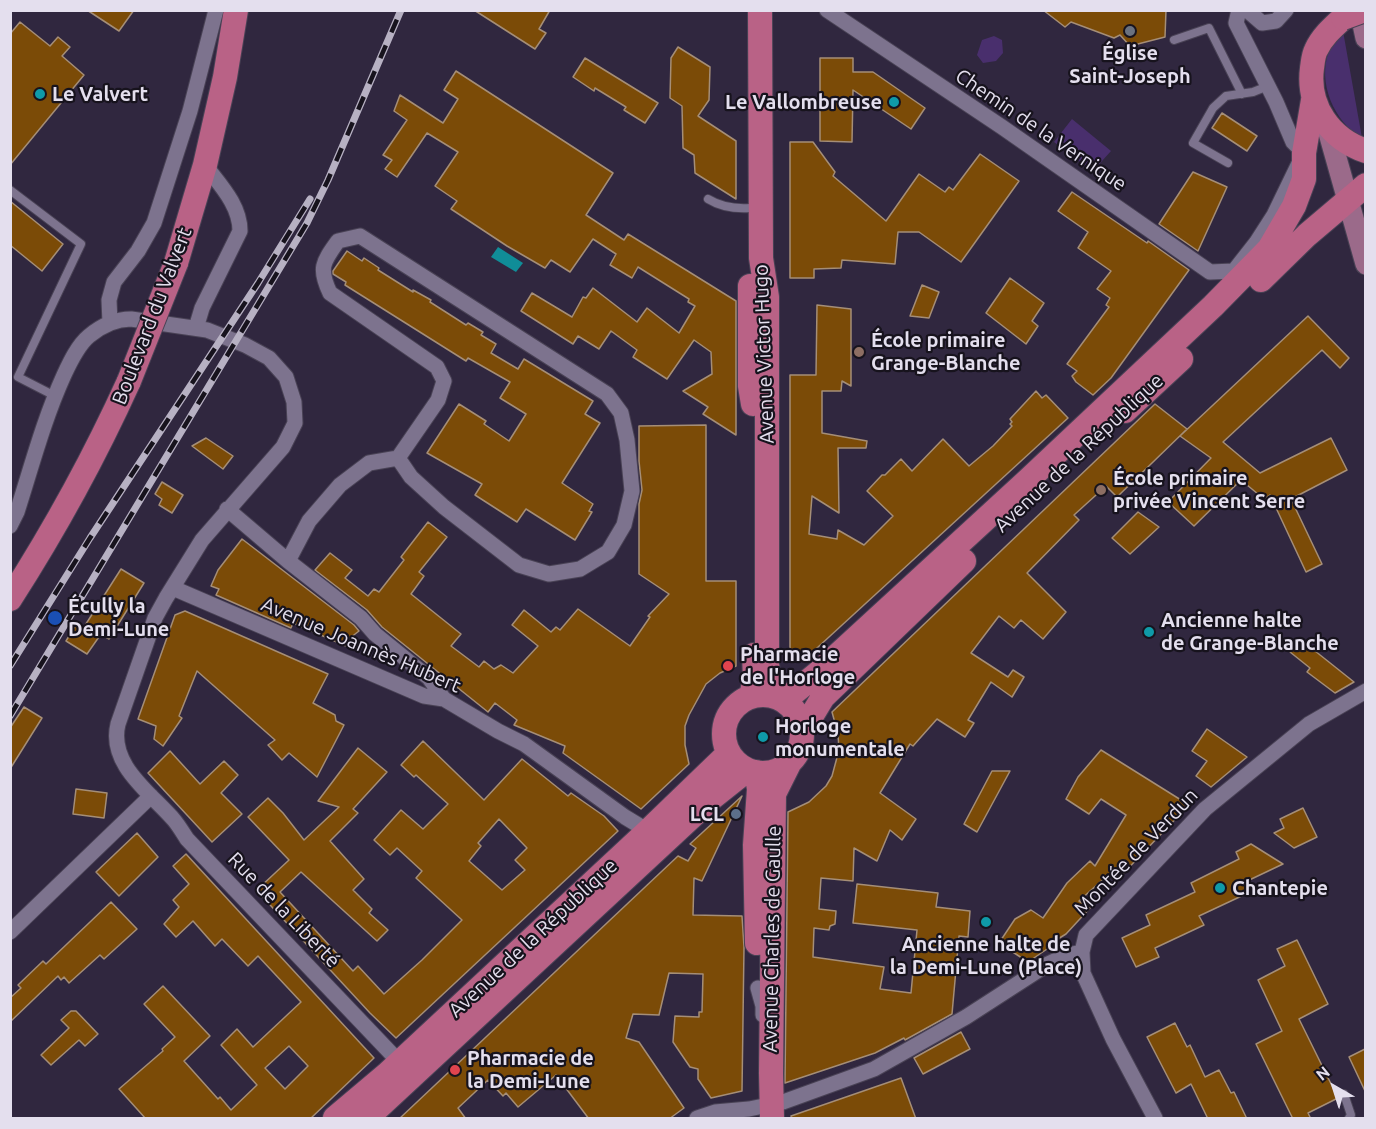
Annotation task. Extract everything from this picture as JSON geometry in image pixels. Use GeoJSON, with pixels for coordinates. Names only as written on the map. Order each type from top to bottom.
{"type":"FeatureCollection","features":[{"type":"Feature","properties":{"kind":"main road","name":"Boulevard du Valvert"},"geometry":{"type":"LineString","coordinates":[[10,599],[76,488],[105,434],[129,381],[176,263],[205,165],[225,77],[236,10]]}},
{"type":"Feature","properties":{"kind":"main road","name":"Avenue Victor Hugo"},"geometry":{"type":"LineString","coordinates":[[750,10],[749,348],[753,406],[755,672],[751,696]]}},
{"type":"Feature","properties":{"kind":"main road","name":"Avenue Victor Hugo"},"geometry":{"type":"LineString","coordinates":[[760,10],[762,258],[766,297],[767,664],[770,682],[781,698]]}},
{"type":"Feature","properties":{"kind":"main road","name":"Avenue de la République"},"geometry":{"type":"LineString","coordinates":[[781,698],[818,673],[1213,306],[1269,249],[1285,224],[1304,178],[1304,153],[1313,100],[1311,76],[1313,57],[1344,16]]}},
{"type":"Feature","properties":{"kind":"main road"},"geometry":{"type":"LineString","coordinates":[[1344,16],[1365,38]]}},
{"type":"Feature","properties":{"kind":"main road"},"geometry":{"type":"LineString","coordinates":[[1313,100],[1328,126],[1365,264]]}},
{"type":"Feature","properties":{"kind":"main road"},"geometry":{"type":"LineString","coordinates":[[1328,126],[1355,148],[1365,151]]}},
{"type":"Feature","properties":{"kind":"main road","name":"Avenue de la République"},"geometry":{"type":"LineString","coordinates":[[803,730],[823,697],[954,570],[1153,385],[1306,235],[1365,185]]}},
{"type":"Feature","properties":{"kind":"main road"},"geometry":{"type":"LineString","coordinates":[[760,694],[781,698],[797,713],[803,730],[800,749],[789,764],[778,771],[765,773],[752,771],[735,761],[729,753],[724,732],[726,720],[741,701],[751,696],[760,694]]}},
{"type":"Feature","properties":{"kind":"main road","name":"Avenue de la République"},"geometry":{"type":"LineString","coordinates":[[367,1119],[400,1063],[729,753]]}},
{"type":"Feature","properties":{"kind":"main road","name":"Avenue Charles de Gaulle"},"geometry":{"type":"LineString","coordinates":[[764,1112],[771,1073],[774,794],[789,764]]}},
{"type":"Feature","properties":{"kind":"main road","name":"Avenue de la République"},"geometry":{"type":"LineString","coordinates":[[334,1119],[713,797],[752,771]]}},
{"type":"Feature","properties":{"kind":"main road","name":"Avenue Charles de Gaulle"},"geometry":{"type":"LineString","coordinates":[[752,771],[759,789],[754,845],[764,1112]]}},
{"type":"Feature","properties":{"kind":"street"},"geometry":{"type":"LineString","coordinates":[[10,526],[17,512],[49,409],[71,361],[88,337],[110,323],[109,300],[114,282],[138,251],[154,223],[190,111],[216,10]]}},
{"type":"Feature","properties":{"kind":"street","name":"Chemin de la Vernique"},"geometry":{"type":"LineString","coordinates":[[827,10],[1002,127],[1210,272],[1234,271]]}},
{"type":"Feature","properties":{"kind":"street"},"geometry":{"type":"LineString","coordinates":[[1239,10],[1236,23],[1293,142],[1304,153]]}},
{"type":"Feature","properties":{"kind":"street"},"geometry":{"type":"LineString","coordinates":[[1247,10],[1262,23],[1276,21],[1286,10]]}},
{"type":"Feature","properties":{"kind":"street","name":"Avenue de la République"},"geometry":{"type":"LineString","coordinates":[[1234,271],[1274,215],[1304,153]]}},
{"type":"Feature","properties":{"kind":"street"},"geometry":{"type":"LineString","coordinates":[[196,327],[202,308],[240,231],[237,209],[205,165]]}},
{"type":"Feature","properties":{"kind":"street"},"geometry":{"type":"LineString","coordinates":[[288,561],[309,521],[340,485],[369,463],[398,458],[438,399],[444,381],[437,367],[330,293],[322,278],[323,261],[338,241],[360,236],[607,394],[621,413],[627,440],[632,491],[624,525],[608,552],[580,569],[549,574],[519,565],[509,558],[444,507],[411,477],[398,458]]}},
{"type":"Feature","properties":{"kind":"street","name":"Rue de la Liberté"},"geometry":{"type":"LineString","coordinates":[[110,323],[131,319],[177,327],[196,327],[245,345],[270,358],[286,377],[294,402],[296,423],[283,447],[202,540],[155,618],[116,732],[119,751],[137,781],[175,821],[187,839],[400,1063]]}},
{"type":"Feature","properties":{"kind":"street"},"geometry":{"type":"LineString","coordinates":[[227,509],[288,561],[361,618],[375,634],[429,678],[444,699]]}},
{"type":"Feature","properties":{"kind":"street","name":"Avenue Joannès Hubert"},"geometry":{"type":"LineString","coordinates":[[173,588],[424,696],[444,699],[524,744],[648,831]]}},
{"type":"Feature","properties":{"kind":"street","name":"Montée de Verdun"},"geometry":{"type":"LineString","coordinates":[[1082,952],[1086,935],[1095,924],[1205,809],[1309,724],[1365,691]]}},
{"type":"Feature","properties":{"kind":"street"},"geometry":{"type":"LineString","coordinates":[[10,932],[151,796]]}},
{"type":"Feature","properties":{"kind":"street"},"geometry":{"type":"LineString","coordinates":[[697,1119],[715,1112],[764,1112],[874,1069],[966,1017],[1039,969],[1067,955],[1082,952],[1083,973],[1113,1039],[1155,1119]]}},
{"type":"Feature","properties":{"kind":"lane"},"geometry":{"type":"LineString","coordinates":[[1174,40],[1209,27],[1242,94]]}},
{"type":"Feature","properties":{"kind":"lane"},"geometry":{"type":"LineString","coordinates":[[1228,163],[1193,143],[1213,108],[1226,96],[1268,86]]}},
{"type":"Feature","properties":{"kind":"lane"},"geometry":{"type":"LineString","coordinates":[[10,190],[83,242],[18,377]]}},
{"type":"Feature","properties":{"kind":"lane"},"geometry":{"type":"LineString","coordinates":[[708,199],[720,206],[750,208]]}},
{"type":"Feature","properties":{"kind":"lane","name":"Avenue de la République"},"geometry":{"type":"LineString","coordinates":[[1213,306],[1223,283],[1234,271]]}},
{"type":"Feature","properties":{"kind":"lane"},"geometry":{"type":"LineString","coordinates":[[10,372],[55,396]]}},
{"type":"Feature","properties":{"kind":"lane"},"geometry":{"type":"LineString","coordinates":[[1344,1094],[1351,1115],[1349,1119]]}},
{"type":"Feature","properties":{"kind":"shaded area"},"geometry":{"type":"Polygon","coordinates":[[[1343,31],[1362,138],[1343,122],[1336,112],[1327,88],[1325,75],[1329,51],[1343,31]]]}},
{"type":"Feature","properties":{"kind":"shaded area"},"geometry":{"type":"Polygon","coordinates":[[[994,36],[1002,40],[1003,53],[996,61],[983,63],[977,55],[982,40],[994,36]]]}},
{"type":"Feature","properties":{"kind":"shaded area"},"geometry":{"type":"Polygon","coordinates":[[[1072,119],[1111,151],[1093,171],[1054,142],[1072,119]]]}},
{"type":"Feature","properties":{"kind":"shaded area"},"geometry":{"type":"Polygon","coordinates":[[[498,247],[523,263],[516,272],[491,257],[498,247]]]}},
{"type":"Feature","properties":{"kind":"building"},"geometry":{"type":"Polygon","coordinates":[[[87,10],[134,10],[119,31],[87,10]]]}},
{"type":"Feature","properties":{"kind":"building"},"geometry":{"type":"Polygon","coordinates":[[[474,10],[550,10],[539,29],[546,33],[535,49],[474,10]]]}},
{"type":"Feature","properties":{"kind":"building","name":"Église Saint-Joseph"},"geometry":{"type":"Polygon","coordinates":[[[1043,10],[1166,10],[1165,37],[1130,46],[1120,35],[1114,38],[1071,22],[1065,27],[1043,10]]]}},
{"type":"Feature","properties":{"kind":"building","name":"Le Valvert"},"geometry":{"type":"Polygon","coordinates":[[[20,22],[50,46],[58,37],[70,47],[62,56],[84,75],[10,165],[10,34],[20,22]]]}},
{"type":"Feature","properties":{"kind":"building"},"geometry":{"type":"Polygon","coordinates":[[[678,47],[710,67],[709,100],[698,116],[736,141],[736,199],[695,173],[694,155],[683,148],[682,106],[670,98],[671,58],[678,47]]]}},
{"type":"Feature","properties":{"kind":"building"},"geometry":{"type":"Polygon","coordinates":[[[585,58],[658,103],[645,123],[624,110],[626,107],[595,88],[594,91],[573,77],[585,58]]]}},
{"type":"Feature","properties":{"kind":"building","name":"Le Vallombreuse"},"geometry":{"type":"Polygon","coordinates":[[[820,58],[853,58],[853,72],[873,72],[925,108],[911,129],[853,90],[852,142],[820,141],[820,58]]]}},
{"type":"Feature","properties":{"kind":"building"},"geometry":{"type":"Polygon","coordinates":[[[456,71],[613,173],[586,215],[624,240],[628,234],[736,301],[736,435],[703,414],[708,407],[683,391],[712,374],[711,352],[694,340],[667,379],[633,357],[637,350],[611,331],[599,349],[578,336],[573,344],[521,311],[532,293],[572,317],[583,297],[586,298],[593,288],[637,322],[647,308],[679,333],[695,306],[688,302],[689,299],[638,267],[632,278],[610,265],[616,254],[593,239],[570,272],[551,260],[545,268],[507,246],[451,209],[457,201],[435,186],[458,152],[427,133],[397,177],[385,169],[392,160],[383,155],[407,120],[394,111],[400,95],[443,123],[458,99],[444,90],[456,71]]]}},
{"type":"Feature","properties":{"kind":"building"},"geometry":{"type":"Polygon","coordinates":[[[1222,113],[1257,136],[1247,151],[1212,128],[1222,113]]]}},
{"type":"Feature","properties":{"kind":"building"},"geometry":{"type":"Polygon","coordinates":[[[790,142],[813,142],[835,172],[833,176],[886,221],[919,174],[945,192],[949,187],[953,190],[980,154],[1019,181],[961,262],[919,232],[898,232],[895,264],[842,260],[841,268],[814,269],[814,278],[790,278],[790,142]]]}},
{"type":"Feature","properties":{"kind":"building"},"geometry":{"type":"Polygon","coordinates":[[[1193,172],[1227,187],[1198,251],[1159,224],[1193,172]]]}},
{"type":"Feature","properties":{"kind":"building"},"geometry":{"type":"Polygon","coordinates":[[[1072,192],[1189,270],[1111,378],[1093,395],[1076,382],[1072,376],[1077,371],[1067,364],[1109,307],[1106,305],[1110,298],[1097,289],[1111,271],[1078,248],[1088,232],[1058,211],[1072,192]]]}},
{"type":"Feature","properties":{"kind":"building"},"geometry":{"type":"Polygon","coordinates":[[[10,201],[63,244],[42,271],[10,245],[10,201]]]}},
{"type":"Feature","properties":{"kind":"building"},"geometry":{"type":"Polygon","coordinates":[[[347,251],[362,261],[364,258],[379,268],[378,270],[413,292],[413,290],[431,300],[430,302],[466,325],[468,323],[483,332],[481,335],[496,344],[491,353],[518,369],[524,359],[593,401],[585,414],[600,423],[562,483],[593,504],[589,511],[592,512],[575,540],[526,509],[517,522],[475,495],[482,484],[427,453],[459,404],[486,421],[484,424],[509,441],[526,414],[500,398],[510,382],[468,358],[466,361],[345,285],[346,282],[333,274],[333,271],[347,251]]]}},
{"type":"Feature","properties":{"kind":"building"},"geometry":{"type":"Polygon","coordinates":[[[1010,278],[1044,303],[1032,321],[1038,326],[1026,344],[986,313],[1010,278]]]}},
{"type":"Feature","properties":{"kind":"building"},"geometry":{"type":"Polygon","coordinates":[[[922,285],[939,292],[929,318],[910,316],[922,285]]]}},
{"type":"Feature","properties":{"kind":"building"},"geometry":{"type":"Polygon","coordinates":[[[817,305],[851,309],[851,386],[842,381],[841,391],[822,391],[822,433],[867,441],[866,448],[838,448],[839,513],[812,496],[809,534],[837,539],[838,530],[864,545],[893,516],[867,491],[882,475],[885,475],[901,459],[912,471],[943,439],[969,466],[1012,426],[1010,419],[1036,391],[1042,398],[1046,395],[1068,418],[805,659],[790,653],[790,375],[816,375],[817,305]]]}},
{"type":"Feature","properties":{"kind":"building"},"geometry":{"type":"Polygon","coordinates":[[[1308,316],[1349,358],[1340,368],[1322,350],[1223,442],[1260,473],[1331,438],[1347,470],[1291,499],[1322,564],[1306,572],[1270,495],[1264,499],[1241,480],[1194,526],[1168,502],[1211,458],[1180,436],[1308,316]]]}},
{"type":"Feature","properties":{"kind":"building"},"geometry":{"type":"Polygon","coordinates":[[[1155,404],[1187,429],[1117,497],[1106,486],[1074,515],[1079,520],[1027,573],[1066,612],[1043,639],[1021,620],[1014,628],[999,616],[971,653],[1008,677],[1013,670],[1024,677],[1012,697],[991,682],[968,720],[974,723],[965,737],[937,719],[913,746],[910,744],[880,793],[916,819],[902,840],[890,830],[877,861],[854,848],[853,881],[821,878],[819,909],[836,911],[835,924],[830,926],[829,930],[814,928],[813,957],[884,967],[880,989],[911,993],[917,930],[853,923],[857,884],[938,893],[936,907],[970,911],[968,937],[959,936],[952,1014],[905,1040],[904,1038],[875,1053],[785,1083],[788,812],[809,802],[826,786],[832,776],[839,750],[838,734],[832,712],[1155,404]]]}},
{"type":"Feature","properties":{"kind":"building"},"geometry":{"type":"Polygon","coordinates":[[[706,425],[706,581],[736,581],[736,666],[720,673],[706,684],[689,715],[685,726],[685,745],[689,764],[641,809],[563,753],[565,746],[514,725],[517,720],[495,703],[488,712],[382,627],[367,610],[315,570],[330,553],[352,570],[345,578],[368,596],[374,589],[379,592],[404,560],[401,557],[428,522],[447,537],[419,572],[424,576],[411,594],[461,634],[451,646],[479,667],[484,661],[494,669],[501,665],[513,673],[538,646],[512,625],[524,610],[551,632],[556,627],[560,630],[578,609],[630,646],[650,617],[648,616],[669,594],[639,574],[639,504],[642,490],[639,426],[706,425]]]}},
{"type":"Feature","properties":{"kind":"building"},"geometry":{"type":"Polygon","coordinates":[[[206,438],[233,456],[223,469],[192,446],[206,438]]]}},
{"type":"Feature","properties":{"kind":"building"},"geometry":{"type":"Polygon","coordinates":[[[162,482],[183,495],[172,513],[159,505],[162,499],[155,494],[162,482]]]}},
{"type":"Feature","properties":{"kind":"building"},"geometry":{"type":"Polygon","coordinates":[[[1138,512],[1159,527],[1130,554],[1112,538],[1138,512]]]}},
{"type":"Feature","properties":{"kind":"building"},"geometry":{"type":"Polygon","coordinates":[[[242,539],[354,625],[359,631],[350,638],[346,646],[293,623],[291,628],[216,595],[219,589],[211,586],[218,570],[242,539]]]}},
{"type":"Feature","properties":{"kind":"building","name":"Écully la Demi-Lune"},"geometry":{"type":"Polygon","coordinates":[[[121,569],[144,583],[109,639],[101,634],[87,654],[66,641],[77,623],[84,627],[121,569]]]}},
{"type":"Feature","properties":{"kind":"building"},"geometry":{"type":"Polygon","coordinates":[[[185,611],[328,674],[313,703],[335,715],[336,721],[344,725],[317,777],[289,753],[282,760],[268,745],[275,740],[197,671],[179,716],[182,718],[163,746],[154,739],[156,726],[138,719],[175,615],[185,611]]]}},
{"type":"Feature","properties":{"kind":"building"},"geometry":{"type":"Polygon","coordinates":[[[1300,639],[1354,682],[1335,693],[1307,672],[1310,668],[1290,652],[1300,639]]]}},
{"type":"Feature","properties":{"kind":"building"},"geometry":{"type":"Polygon","coordinates":[[[24,707],[42,718],[10,769],[10,728],[24,707]]]}},
{"type":"Feature","properties":{"kind":"building"},"geometry":{"type":"Polygon","coordinates":[[[1207,729],[1247,757],[1211,787],[1196,776],[1207,761],[1192,751],[1207,729]]]}},
{"type":"Feature","properties":{"kind":"building"},"geometry":{"type":"Polygon","coordinates":[[[423,741],[484,800],[522,759],[568,796],[571,793],[604,816],[618,831],[396,1038],[259,893],[259,888],[289,860],[248,817],[268,798],[304,840],[339,807],[318,801],[358,748],[387,772],[353,809],[358,813],[330,841],[364,879],[353,890],[372,909],[369,913],[388,930],[377,941],[301,872],[280,892],[353,971],[358,966],[384,994],[462,920],[416,878],[422,871],[397,848],[390,855],[374,840],[401,810],[423,829],[448,804],[416,775],[414,777],[401,765],[423,741]],[[499,819],[478,843],[481,846],[469,861],[502,890],[525,870],[515,860],[527,848],[499,819]]]}},
{"type":"Feature","properties":{"kind":"building"},"geometry":{"type":"Polygon","coordinates":[[[1101,750],[1189,805],[1116,881],[1108,875],[1079,901],[1090,908],[1066,934],[1028,962],[999,943],[1015,919],[1031,910],[1043,918],[1067,883],[1090,861],[1095,866],[1126,815],[1101,799],[1089,814],[1066,799],[1078,777],[1101,750]]]}},
{"type":"Feature","properties":{"kind":"building"},"geometry":{"type":"Polygon","coordinates":[[[170,751],[200,784],[224,761],[238,775],[221,793],[242,814],[212,842],[148,773],[170,751]]]}},
{"type":"Feature","properties":{"kind":"building"},"geometry":{"type":"Polygon","coordinates":[[[992,771],[1010,771],[977,832],[964,824],[992,771]]]}},
{"type":"Feature","properties":{"kind":"building"},"geometry":{"type":"Polygon","coordinates":[[[76,789],[107,793],[104,818],[73,814],[76,789]]]}},
{"type":"Feature","properties":{"kind":"building"},"geometry":{"type":"Polygon","coordinates":[[[742,796],[702,881],[694,878],[693,915],[742,916],[744,947],[742,1091],[711,1098],[698,1079],[698,1069],[690,1067],[673,1042],[675,1016],[699,1017],[699,1012],[702,1012],[703,974],[669,973],[659,1015],[633,1014],[626,1038],[639,1042],[684,1108],[669,1119],[589,1119],[556,1075],[518,1107],[506,1093],[503,1096],[488,1080],[458,1108],[466,1119],[399,1119],[678,856],[688,861],[696,848],[690,844],[742,796]]]}},
{"type":"Feature","properties":{"kind":"building"},"geometry":{"type":"Polygon","coordinates":[[[1303,808],[1317,837],[1294,848],[1274,833],[1284,828],[1280,819],[1303,808]]]}},
{"type":"Feature","properties":{"kind":"building"},"geometry":{"type":"Polygon","coordinates":[[[137,833],[158,857],[119,896],[96,872],[137,833]]]}},
{"type":"Feature","properties":{"kind":"building","name":"Chantepie"},"geometry":{"type":"Polygon","coordinates":[[[1251,844],[1283,864],[1243,883],[1248,893],[1199,916],[1204,925],[1155,948],[1159,957],[1136,967],[1122,938],[1150,925],[1146,915],[1195,892],[1191,883],[1239,859],[1236,852],[1251,844]]]}},
{"type":"Feature","properties":{"kind":"building"},"geometry":{"type":"Polygon","coordinates":[[[186,854],[374,1058],[310,1119],[146,1119],[119,1089],[163,1051],[162,1049],[175,1037],[144,1004],[163,986],[210,1036],[184,1061],[231,1110],[257,1085],[221,1045],[237,1029],[253,1047],[301,1002],[258,956],[248,966],[222,939],[215,946],[193,921],[176,937],[164,924],[179,907],[173,900],[189,884],[173,866],[186,854]],[[289,1046],[265,1068],[285,1089],[308,1066],[289,1046]]]}},
{"type":"Feature","properties":{"kind":"building"},"geometry":{"type":"Polygon","coordinates":[[[111,902],[137,929],[104,959],[100,955],[69,983],[64,977],[61,980],[58,976],[10,1022],[10,998],[21,988],[18,985],[43,961],[46,964],[111,902]]]}},
{"type":"Feature","properties":{"kind":"building"},"geometry":{"type":"Polygon","coordinates":[[[1297,940],[1328,1004],[1299,1019],[1338,1098],[1308,1113],[1311,1119],[1293,1119],[1256,1044],[1282,1031],[1258,980],[1285,966],[1277,949],[1297,940]]]}},
{"type":"Feature","properties":{"kind":"building"},"geometry":{"type":"Polygon","coordinates":[[[71,1011],[76,1011],[98,1034],[85,1046],[79,1040],[51,1065],[41,1055],[69,1028],[61,1020],[71,1011]]]}},
{"type":"Feature","properties":{"kind":"building"},"geometry":{"type":"Polygon","coordinates":[[[1175,1023],[1187,1047],[1190,1045],[1205,1077],[1219,1070],[1231,1093],[1234,1092],[1247,1119],[1208,1119],[1191,1084],[1176,1093],[1147,1037],[1175,1023]]]}},
{"type":"Feature","properties":{"kind":"building"},"geometry":{"type":"Polygon","coordinates":[[[961,1032],[970,1049],[923,1074],[914,1058],[961,1032]]]}},
{"type":"Feature","properties":{"kind":"building"},"geometry":{"type":"Polygon","coordinates":[[[1365,1049],[1365,1091],[1349,1057],[1365,1049]]]}},
{"type":"Feature","properties":{"kind":"building"},"geometry":{"type":"Polygon","coordinates":[[[901,1078],[916,1119],[792,1119],[791,1116],[901,1078]]]}},
{"type":"Feature","properties":{"kind":"railway"},"geometry":{"type":"LineString","coordinates":[[10,716],[307,223],[328,180],[401,10]]}},
{"type":"Feature","properties":{"kind":"railway"},"geometry":{"type":"LineString","coordinates":[[10,666],[90,538],[258,283],[310,199]]}},
{"type":"Feature","properties":{"kind":"place","name":"Église Saint-Joseph"},"geometry":{"type":"Point","coordinates":[1130,31]}},
{"type":"Feature","properties":{"kind":"place","name":"Le Valvert"},"geometry":{"type":"Point","coordinates":[40,94]}},
{"type":"Feature","properties":{"kind":"place","name":"Le Vallombreuse"},"geometry":{"type":"Point","coordinates":[894,102]}},
{"type":"Feature","properties":{"kind":"place","name":"École primaire Grange-Blanche"},"geometry":{"type":"Point","coordinates":[859,352]}},
{"type":"Feature","properties":{"kind":"place","name":"École primaire privée Vincent Serre"},"geometry":{"type":"Point","coordinates":[1101,490]}},
{"type":"Feature","properties":{"kind":"place","name":"Écully la Demi-Lune"},"geometry":{"type":"Point","coordinates":[55,618]}},
{"type":"Feature","properties":{"kind":"place","name":"Ancienne halte de Grange-Blanche"},"geometry":{"type":"Point","coordinates":[1149,632]}},
{"type":"Feature","properties":{"kind":"place","name":"Pharmacie de l'Horloge"},"geometry":{"type":"Point","coordinates":[728,666]}},
{"type":"Feature","properties":{"kind":"place","name":"Horloge monumentale"},"geometry":{"type":"Point","coordinates":[763,737]}},
{"type":"Feature","properties":{"kind":"place","name":"LCL"},"geometry":{"type":"Point","coordinates":[736,814]}},
{"type":"Feature","properties":{"kind":"place","name":"Chantepie"},"geometry":{"type":"Point","coordinates":[1220,888]}},
{"type":"Feature","properties":{"kind":"place","name":"Ancienne halte de la Demi-Lune (Place)"},"geometry":{"type":"Point","coordinates":[986,922]}},
{"type":"Feature","properties":{"kind":"place","name":"Pharmacie de la Demi-Lune"},"geometry":{"type":"Point","coordinates":[455,1070]}}]}
